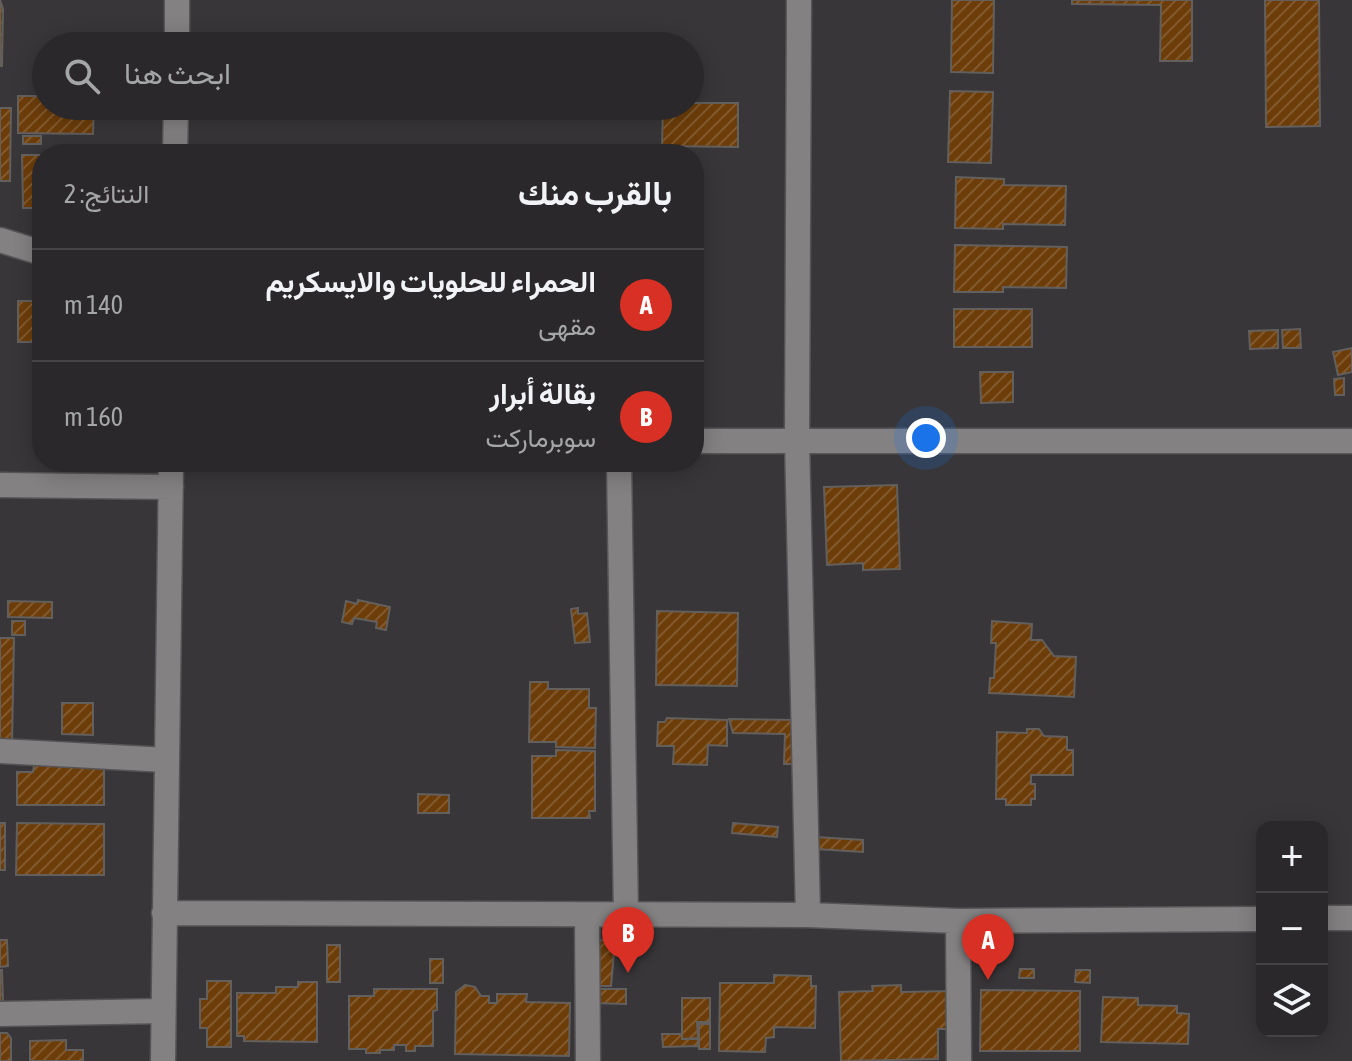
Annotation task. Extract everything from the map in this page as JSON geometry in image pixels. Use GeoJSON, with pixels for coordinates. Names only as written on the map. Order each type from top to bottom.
{"type":"FeatureCollection","features":[{"type":"Feature","properties":{"kind":"street"},"geometry":{"type":"LineString","coordinates":[[177,0],[177,32]]}},
{"type":"Feature","properties":{"kind":"street"},"geometry":{"type":"LineString","coordinates":[[799,0],[797,441],[808,915]]}},
{"type":"Feature","properties":{"kind":"street"},"geometry":{"type":"LineString","coordinates":[[175,144],[176,120]]}},
{"type":"Feature","properties":{"kind":"street"},"geometry":{"type":"LineString","coordinates":[[0,240],[32,250]]}},
{"type":"Feature","properties":{"kind":"street"},"geometry":{"type":"LineString","coordinates":[[704,441],[1352,441]]}},
{"type":"Feature","properties":{"kind":"street"},"geometry":{"type":"LineString","coordinates":[[163,1061],[171,472]]}},
{"type":"Feature","properties":{"kind":"street"},"geometry":{"type":"LineString","coordinates":[[619,472],[626,916]]}},
{"type":"Feature","properties":{"kind":"street"},"geometry":{"type":"LineString","coordinates":[[0,485],[171,487]]}},
{"type":"Feature","properties":{"kind":"street"},"geometry":{"type":"LineString","coordinates":[[0,751],[167,760]]}},
{"type":"Feature","properties":{"kind":"street"},"geometry":{"type":"LineString","coordinates":[[164,913],[808,915],[958,921],[1256,919]]}},
{"type":"Feature","properties":{"kind":"street"},"geometry":{"type":"LineString","coordinates":[[587,915],[588,1061]]}},
{"type":"Feature","properties":{"kind":"street"},"geometry":{"type":"LineString","coordinates":[[1328,918],[1352,918]]}},
{"type":"Feature","properties":{"kind":"street"},"geometry":{"type":"LineString","coordinates":[[958,921],[959,1061]]}},
{"type":"Feature","properties":{"kind":"street"},"geometry":{"type":"LineString","coordinates":[[0,1014],[163,1011]]}},
{"type":"Feature","properties":{"kind":"building"},"geometry":{"type":"Polygon","coordinates":[[[0,0],[3,9],[2,66],[0,66],[0,0]]]}},
{"type":"Feature","properties":{"kind":"building"},"geometry":{"type":"Polygon","coordinates":[[[952,0],[994,0],[993,73],[951,72],[952,0]]]}},
{"type":"Feature","properties":{"kind":"building"},"geometry":{"type":"Polygon","coordinates":[[[1072,0],[1192,0],[1192,61],[1160,61],[1161,5],[1072,4],[1072,0]]]}},
{"type":"Feature","properties":{"kind":"building"},"geometry":{"type":"Polygon","coordinates":[[[1265,0],[1319,0],[1320,126],[1266,127],[1265,0]]]}},
{"type":"Feature","properties":{"kind":"building"},"geometry":{"type":"Polygon","coordinates":[[[950,91],[993,92],[991,163],[948,162],[950,91]]]}},
{"type":"Feature","properties":{"kind":"building"},"geometry":{"type":"Polygon","coordinates":[[[18,96],[32,96],[32,120],[94,120],[93,134],[18,133],[18,96]]]}},
{"type":"Feature","properties":{"kind":"building"},"geometry":{"type":"Polygon","coordinates":[[[704,103],[738,103],[738,147],[662,144],[663,120],[704,120],[704,103]]]}},
{"type":"Feature","properties":{"kind":"building"},"geometry":{"type":"Polygon","coordinates":[[[0,108],[11,108],[10,181],[0,181],[0,108]]]}},
{"type":"Feature","properties":{"kind":"building"},"geometry":{"type":"Polygon","coordinates":[[[23,136],[41,136],[41,144],[23,144],[23,136]]]}},
{"type":"Feature","properties":{"kind":"building"},"geometry":{"type":"Polygon","coordinates":[[[22,155],[32,155],[32,208],[23,208],[22,155]]]}},
{"type":"Feature","properties":{"kind":"building"},"geometry":{"type":"Polygon","coordinates":[[[956,177],[1004,179],[1004,185],[1066,186],[1065,225],[1003,224],[1003,229],[955,228],[956,177]]]}},
{"type":"Feature","properties":{"kind":"building"},"geometry":{"type":"Polygon","coordinates":[[[955,245],[1067,247],[1066,288],[1003,287],[1003,292],[954,292],[955,245]]]}},
{"type":"Feature","properties":{"kind":"building"},"geometry":{"type":"Polygon","coordinates":[[[18,301],[32,301],[32,342],[18,342],[18,301]]]}},
{"type":"Feature","properties":{"kind":"building"},"geometry":{"type":"Polygon","coordinates":[[[954,309],[1032,309],[1032,347],[954,347],[954,309]]]}},
{"type":"Feature","properties":{"kind":"building"},"geometry":{"type":"Polygon","coordinates":[[[1300,329],[1301,348],[1283,348],[1282,330],[1300,329]]]}},
{"type":"Feature","properties":{"kind":"building"},"geometry":{"type":"Polygon","coordinates":[[[1278,330],[1278,348],[1250,349],[1249,331],[1278,330]]]}},
{"type":"Feature","properties":{"kind":"building"},"geometry":{"type":"Polygon","coordinates":[[[1352,348],[1352,372],[1338,375],[1333,352],[1352,348]]]}},
{"type":"Feature","properties":{"kind":"building"},"geometry":{"type":"Polygon","coordinates":[[[980,372],[1013,372],[1013,402],[981,403],[980,372]]]}},
{"type":"Feature","properties":{"kind":"building"},"geometry":{"type":"Polygon","coordinates":[[[1344,378],[1344,395],[1335,395],[1334,379],[1344,378]]]}},
{"type":"Feature","properties":{"kind":"building"},"geometry":{"type":"Polygon","coordinates":[[[897,485],[900,569],[863,570],[863,563],[827,565],[824,487],[897,485]]]}},
{"type":"Feature","properties":{"kind":"building"},"geometry":{"type":"Polygon","coordinates":[[[358,600],[390,607],[386,630],[376,628],[377,622],[354,618],[352,624],[342,622],[346,601],[357,604],[358,600]]]}},
{"type":"Feature","properties":{"kind":"building"},"geometry":{"type":"Polygon","coordinates":[[[8,601],[52,602],[52,618],[8,617],[8,601]]]}},
{"type":"Feature","properties":{"kind":"building"},"geometry":{"type":"Polygon","coordinates":[[[578,608],[578,614],[587,613],[590,642],[575,643],[571,609],[578,608]]]}},
{"type":"Feature","properties":{"kind":"building"},"geometry":{"type":"Polygon","coordinates":[[[657,611],[738,613],[737,686],[656,685],[657,611]]]}},
{"type":"Feature","properties":{"kind":"building"},"geometry":{"type":"Polygon","coordinates":[[[12,621],[25,621],[25,635],[12,635],[12,621]]]}},
{"type":"Feature","properties":{"kind":"building"},"geometry":{"type":"Polygon","coordinates":[[[992,621],[1032,624],[1031,640],[1042,640],[1054,656],[1076,657],[1074,697],[989,693],[990,678],[994,678],[996,643],[991,643],[992,621]]]}},
{"type":"Feature","properties":{"kind":"building"},"geometry":{"type":"Polygon","coordinates":[[[0,638],[14,638],[12,745],[0,745],[0,638]]]}},
{"type":"Feature","properties":{"kind":"building"},"geometry":{"type":"Polygon","coordinates":[[[530,682],[548,682],[548,689],[589,689],[589,708],[596,708],[595,748],[556,747],[556,742],[529,742],[530,682]]]}},
{"type":"Feature","properties":{"kind":"building"},"geometry":{"type":"Polygon","coordinates":[[[62,703],[93,703],[93,735],[62,734],[62,703]]]}},
{"type":"Feature","properties":{"kind":"building"},"geometry":{"type":"Polygon","coordinates":[[[667,718],[727,720],[727,746],[708,745],[707,765],[673,764],[674,746],[657,746],[658,722],[665,722],[667,718]]]}},
{"type":"Feature","properties":{"kind":"building"},"geometry":{"type":"Polygon","coordinates":[[[729,719],[798,720],[798,764],[784,764],[785,734],[733,733],[729,719]]]}},
{"type":"Feature","properties":{"kind":"building"},"geometry":{"type":"Polygon","coordinates":[[[1027,729],[1039,729],[1044,736],[1067,737],[1067,750],[1073,750],[1073,775],[1031,775],[1031,784],[1035,784],[1035,799],[1031,799],[1031,805],[1006,805],[1006,799],[996,799],[997,732],[1027,733],[1027,729]]]}},
{"type":"Feature","properties":{"kind":"building"},"geometry":{"type":"Polygon","coordinates":[[[556,750],[595,751],[595,811],[589,811],[590,818],[532,818],[532,756],[556,756],[556,750]]]}},
{"type":"Feature","properties":{"kind":"building"},"geometry":{"type":"Polygon","coordinates":[[[34,765],[104,766],[104,805],[17,805],[17,772],[33,772],[34,765]]]}},
{"type":"Feature","properties":{"kind":"building"},"geometry":{"type":"Polygon","coordinates":[[[418,794],[449,795],[449,813],[418,813],[418,794]]]}},
{"type":"Feature","properties":{"kind":"building"},"geometry":{"type":"Polygon","coordinates":[[[0,823],[5,823],[5,870],[0,870],[0,823]]]}},
{"type":"Feature","properties":{"kind":"building"},"geometry":{"type":"Polygon","coordinates":[[[17,823],[104,824],[104,875],[16,875],[17,823]]]}},
{"type":"Feature","properties":{"kind":"building"},"geometry":{"type":"Polygon","coordinates":[[[733,823],[778,827],[777,837],[732,833],[733,823]]]}},
{"type":"Feature","properties":{"kind":"building"},"geometry":{"type":"Polygon","coordinates":[[[816,837],[863,840],[863,852],[816,849],[816,837]]]}},
{"type":"Feature","properties":{"kind":"building"},"geometry":{"type":"Polygon","coordinates":[[[0,940],[7,940],[8,966],[0,967],[0,940]]]}},
{"type":"Feature","properties":{"kind":"building"},"geometry":{"type":"Polygon","coordinates":[[[596,940],[615,941],[611,986],[594,986],[596,940]]]}},
{"type":"Feature","properties":{"kind":"building"},"geometry":{"type":"Polygon","coordinates":[[[327,945],[340,945],[340,982],[327,982],[327,945]]]}},
{"type":"Feature","properties":{"kind":"building"},"geometry":{"type":"Polygon","coordinates":[[[430,959],[443,959],[443,983],[430,983],[430,959]]]}},
{"type":"Feature","properties":{"kind":"building"},"geometry":{"type":"Polygon","coordinates":[[[1020,969],[1034,969],[1034,978],[1019,978],[1020,969]]]}},
{"type":"Feature","properties":{"kind":"building"},"geometry":{"type":"Polygon","coordinates":[[[2,970],[3,1002],[0,1002],[2,970]]]}},
{"type":"Feature","properties":{"kind":"building"},"geometry":{"type":"Polygon","coordinates":[[[1076,970],[1090,970],[1090,983],[1075,982],[1076,970]]]}},
{"type":"Feature","properties":{"kind":"building"},"geometry":{"type":"Polygon","coordinates":[[[774,975],[811,976],[811,986],[816,986],[815,1028],[774,1027],[774,1037],[766,1038],[765,1052],[719,1051],[720,983],[774,983],[774,975]]]}},
{"type":"Feature","properties":{"kind":"building"},"geometry":{"type":"Polygon","coordinates":[[[207,981],[231,981],[231,1047],[207,1047],[207,1028],[200,1028],[200,999],[207,999],[207,981]]]}},
{"type":"Feature","properties":{"kind":"building"},"geometry":{"type":"Polygon","coordinates":[[[298,982],[317,982],[317,1042],[244,1041],[244,1036],[237,1036],[237,993],[276,993],[276,987],[298,987],[298,982]]]}},
{"type":"Feature","properties":{"kind":"building"},"geometry":{"type":"Polygon","coordinates":[[[465,985],[475,987],[481,996],[489,996],[489,1003],[497,1003],[497,994],[527,994],[526,1002],[570,1003],[569,1056],[455,1054],[456,992],[465,985]]]}},
{"type":"Feature","properties":{"kind":"building"},"geometry":{"type":"Polygon","coordinates":[[[901,985],[901,992],[952,991],[953,1029],[938,1029],[938,1059],[841,1061],[839,992],[873,991],[872,986],[901,985]]]}},
{"type":"Feature","properties":{"kind":"building"},"geometry":{"type":"Polygon","coordinates":[[[374,989],[437,989],[437,1010],[433,1011],[433,1046],[415,1046],[415,1051],[406,1051],[406,1045],[394,1045],[394,1050],[380,1050],[380,1053],[349,1049],[349,996],[374,996],[374,989]]]}},
{"type":"Feature","properties":{"kind":"building"},"geometry":{"type":"Polygon","coordinates":[[[591,989],[626,989],[626,1004],[591,1003],[591,989]]]}},
{"type":"Feature","properties":{"kind":"building"},"geometry":{"type":"Polygon","coordinates":[[[981,990],[1080,991],[1080,1051],[980,1051],[981,990]]]}},
{"type":"Feature","properties":{"kind":"building"},"geometry":{"type":"Polygon","coordinates":[[[1103,997],[1138,998],[1138,1005],[1177,1006],[1177,1013],[1189,1014],[1188,1044],[1101,1042],[1103,997]]]}},
{"type":"Feature","properties":{"kind":"building"},"geometry":{"type":"Polygon","coordinates":[[[682,998],[710,998],[710,1022],[697,1022],[698,1038],[682,1039],[682,998]]]}},
{"type":"Feature","properties":{"kind":"building"},"geometry":{"type":"Polygon","coordinates":[[[699,1024],[710,1024],[710,1049],[699,1049],[699,1024]]]}},
{"type":"Feature","properties":{"kind":"building"},"geometry":{"type":"Polygon","coordinates":[[[0,1033],[7,1033],[11,1038],[11,1061],[0,1061],[0,1033]]]}},
{"type":"Feature","properties":{"kind":"building"},"geometry":{"type":"Polygon","coordinates":[[[662,1034],[682,1034],[682,1039],[698,1039],[698,1046],[663,1047],[662,1034]]]}},
{"type":"Feature","properties":{"kind":"building"},"geometry":{"type":"Polygon","coordinates":[[[66,1040],[66,1050],[83,1050],[83,1061],[30,1061],[30,1041],[66,1040]]]}},
{"type":"Feature","properties":{"kind":"place","name":"بقالة أبرار"},"geometry":{"type":"Point","coordinates":[628,973]}},
{"type":"Feature","properties":{"kind":"place","name":"الحمراء للحلويات والايسكريم"},"geometry":{"type":"Point","coordinates":[988,980]}}]}
